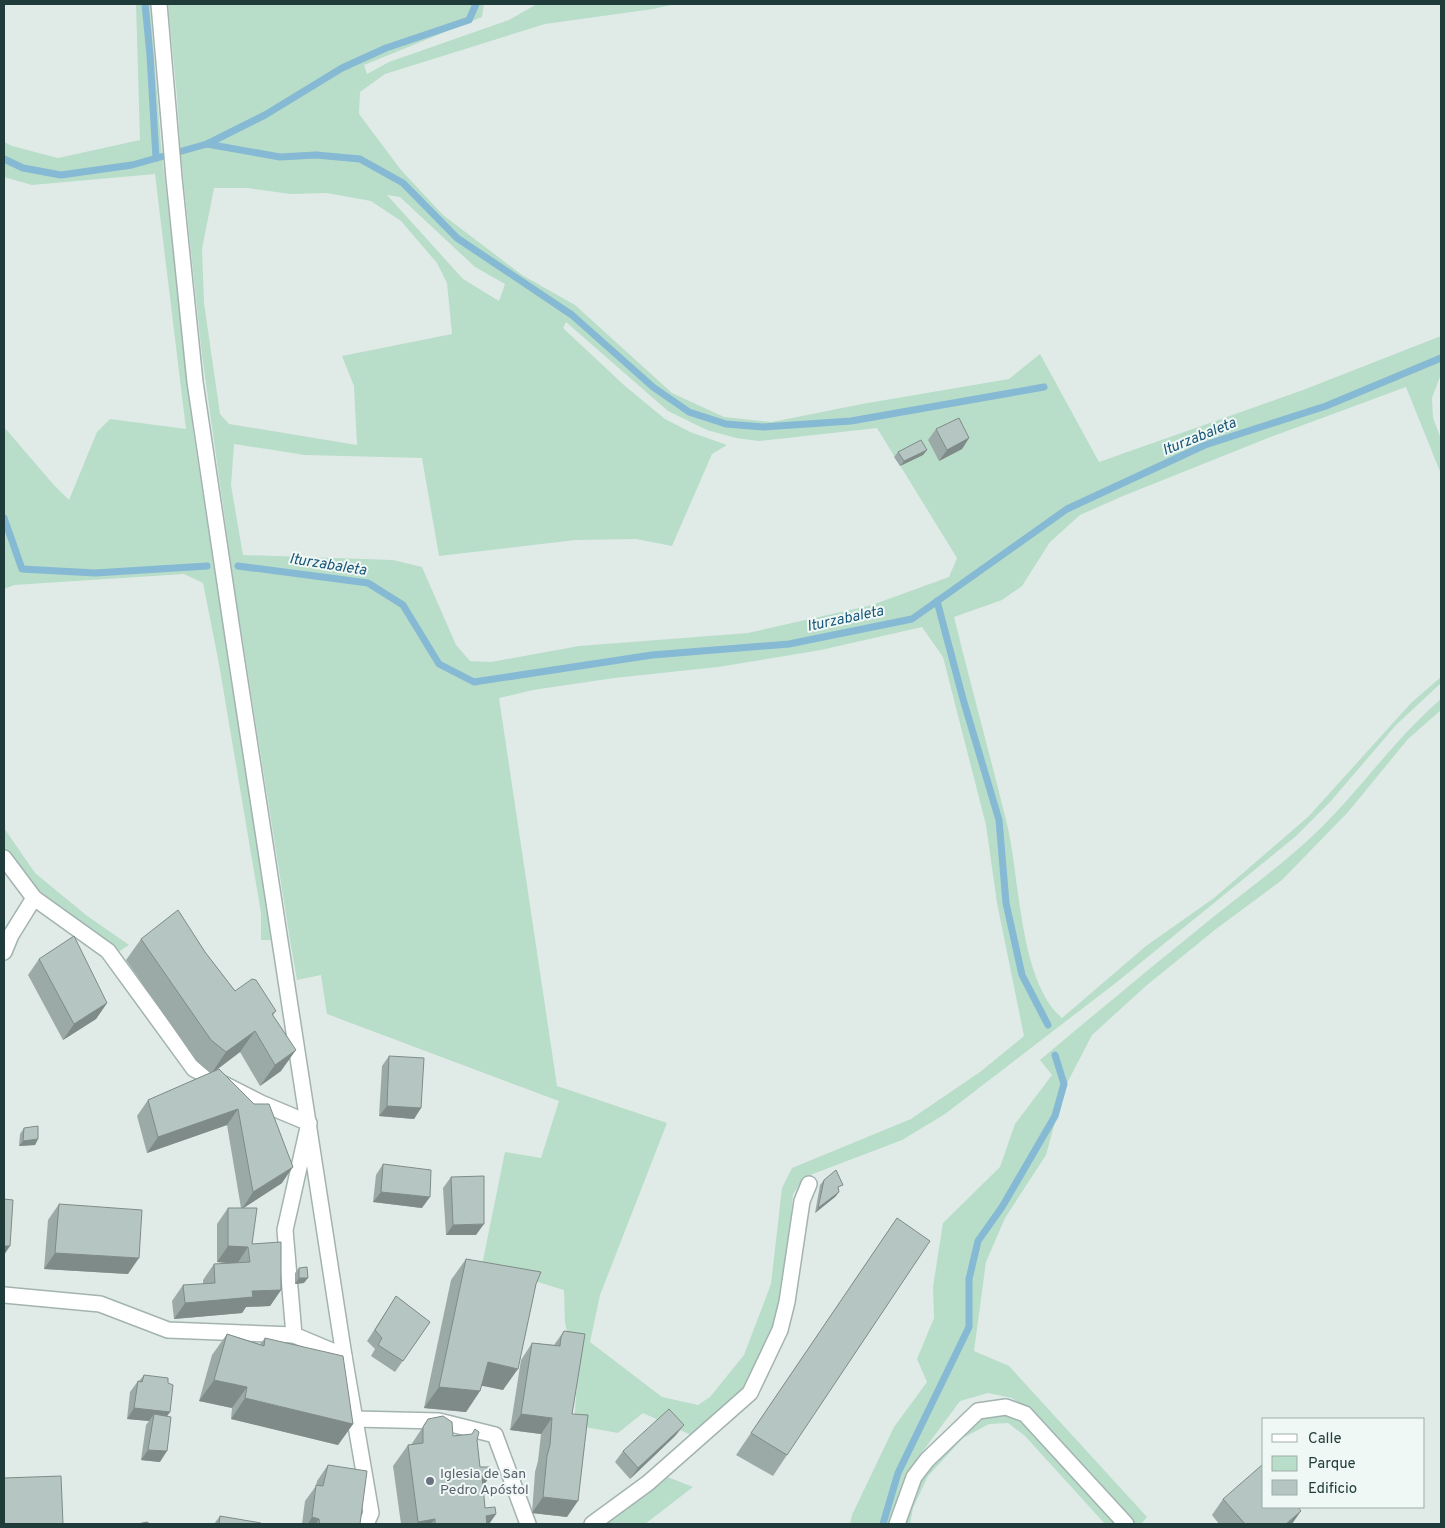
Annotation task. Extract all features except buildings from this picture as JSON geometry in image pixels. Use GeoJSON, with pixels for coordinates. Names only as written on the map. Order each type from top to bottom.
{"type":"FeatureCollection","features":[{"type":"Feature","properties":{"kind":"street"},"geometry":{"type":"LineString","coordinates":[[159,4],[195,382],[344,1356],[370,1513],[366,1524]]}},
{"type":"Feature","properties":{"kind":"street"},"geometry":{"type":"LineString","coordinates":[[4,858],[34,898],[108,951],[194,1069],[261,1103],[309,1123]]}},
{"type":"Feature","properties":{"kind":"street"},"geometry":{"type":"LineString","coordinates":[[4,952],[11,935],[34,898]]}},
{"type":"Feature","properties":{"kind":"street"},"geometry":{"type":"LineString","coordinates":[[294,1335],[285,1230],[309,1123]]}},
{"type":"Feature","properties":{"kind":"street"},"geometry":{"type":"LineString","coordinates":[[592,1524],[648,1483],[750,1394],[780,1330],[787,1302],[802,1201],[808,1184]]}},
{"type":"Feature","properties":{"kind":"street"},"geometry":{"type":"LineString","coordinates":[[4,1296],[100,1304],[168,1330],[294,1335],[344,1356]]}},
{"type":"Feature","properties":{"kind":"street"},"geometry":{"type":"LineString","coordinates":[[897,1524],[914,1476],[927,1460],[978,1411],[1006,1407],[1025,1414],[1126,1524]]}},
{"type":"Feature","properties":{"kind":"street"},"geometry":{"type":"LineString","coordinates":[[355,1419],[439,1421],[494,1435],[528,1524]]}},
{"type":"Feature","properties":{"kind":"green space"},"geometry":{"type":"Polygon","coordinates":[[[136,4],[150,4],[161,145],[193,431],[271,940],[261,940],[261,913],[219,664],[203,583],[184,574],[14,585],[4,589],[4,427],[69,500],[97,432],[110,419],[186,429],[155,174],[32,185],[4,177],[4,142],[12,146],[58,158],[140,140],[136,4]]]}},
{"type":"Feature","properties":{"kind":"green space"},"geometry":{"type":"Polygon","coordinates":[[[168,4],[484,4],[482,17],[364,65],[367,74],[389,62],[509,20],[537,4],[676,4],[545,24],[385,74],[360,92],[359,114],[401,170],[443,215],[522,275],[575,305],[672,393],[724,417],[772,422],[862,404],[1009,379],[1040,354],[1099,462],[1303,390],[1441,336],[1441,374],[1432,398],[1433,418],[1441,439],[1441,474],[1406,387],[1268,438],[1080,515],[1050,542],[1022,586],[1002,600],[954,617],[1007,824],[1029,955],[1037,980],[1048,1002],[1062,1018],[1146,946],[1214,898],[1308,817],[1411,703],[1441,677],[1441,683],[1396,725],[1331,801],[1295,837],[1117,982],[945,1114],[902,1140],[805,1177],[793,1194],[783,1304],[761,1361],[739,1398],[691,1435],[643,1413],[618,1433],[574,1425],[578,1367],[569,1342],[565,1322],[564,1290],[482,1265],[505,1152],[541,1158],[559,1101],[327,1014],[321,975],[297,980],[234,585],[202,355],[181,157],[168,4]],[[214,188],[202,249],[204,303],[220,414],[229,424],[357,445],[354,386],[342,356],[452,334],[447,283],[437,263],[401,221],[371,201],[327,193],[291,194],[247,188],[214,188]],[[387,195],[463,279],[499,301],[505,284],[475,267],[400,197],[387,195]],[[566,322],[563,328],[625,386],[665,419],[690,432],[727,445],[712,454],[672,546],[636,539],[575,540],[439,556],[422,458],[305,455],[234,444],[231,485],[243,555],[393,560],[422,567],[456,645],[470,661],[491,662],[579,646],[748,633],[872,605],[949,577],[957,558],[877,428],[759,441],[736,438],[707,430],[668,411],[566,322]],[[922,627],[821,650],[718,667],[614,678],[533,690],[499,698],[557,1086],[667,1123],[600,1295],[590,1342],[662,1397],[698,1405],[710,1397],[744,1355],[771,1284],[782,1188],[792,1168],[911,1119],[980,1072],[1024,1036],[997,903],[986,825],[943,657],[922,627]]]}},
{"type":"Feature","properties":{"kind":"green space"},"geometry":{"type":"Polygon","coordinates":[[[1441,699],[1441,710],[1408,739],[1348,812],[1282,880],[1216,929],[1147,985],[1092,1035],[1064,1089],[1046,1155],[1005,1218],[986,1262],[974,1351],[1009,1366],[1147,1517],[1141,1524],[1131,1524],[1029,1411],[1012,1398],[988,1393],[960,1401],[906,1474],[892,1524],[850,1524],[852,1515],[894,1427],[927,1382],[917,1359],[934,1318],[933,1287],[943,1223],[1000,1167],[1015,1124],[1052,1075],[1040,1060],[1306,842],[1341,807],[1406,733],[1441,699]]]}},
{"type":"Feature","properties":{"kind":"green space"},"geometry":{"type":"Polygon","coordinates":[[[4,828],[35,873],[86,915],[129,945],[118,952],[37,889],[9,862],[4,852],[4,828]]]}},
{"type":"Feature","properties":{"kind":"green space"},"geometry":{"type":"Polygon","coordinates":[[[1003,1412],[1015,1416],[1029,1426],[1115,1524],[1105,1524],[1025,1436],[1008,1423],[989,1424],[963,1438],[928,1476],[913,1508],[910,1524],[902,1524],[920,1479],[936,1457],[968,1427],[987,1414],[1003,1412]]]}},
{"type":"Feature","properties":{"kind":"green space"},"geometry":{"type":"Polygon","coordinates":[[[660,1474],[693,1487],[645,1524],[600,1524],[660,1474]]]}},
{"type":"Feature","properties":{"kind":"waterway"},"geometry":{"type":"LineString","coordinates":[[145,4],[156,158]]}},
{"type":"Feature","properties":{"kind":"waterway"},"geometry":{"type":"LineString","coordinates":[[207,144],[265,115],[342,68],[386,48],[469,20],[476,4]]}},
{"type":"Feature","properties":{"kind":"waterway"},"geometry":{"type":"LineString","coordinates":[[4,159],[23,168],[61,175],[132,165],[207,144],[280,157],[316,155],[360,159],[403,183],[457,238],[572,315],[653,387],[689,412],[726,424],[763,427],[851,421],[1044,387]]}},
{"type":"Feature","properties":{"kind":"waterway","name":"Iturzabaleta"},"geometry":{"type":"LineString","coordinates":[[238,566],[368,583],[403,605],[439,664],[474,682],[652,655],[789,644],[912,619],[1067,509],[1205,445],[1326,406],[1441,358]]}},
{"type":"Feature","properties":{"kind":"waterway","name":"Iturzabaleta"},"geometry":{"type":"LineString","coordinates":[[4,518],[22,569],[95,573],[207,566]]}},
{"type":"Feature","properties":{"kind":"waterway"},"geometry":{"type":"LineString","coordinates":[[937,601],[963,699],[999,820],[1006,903],[1022,975],[1048,1025]]}},
{"type":"Feature","properties":{"kind":"waterway"},"geometry":{"type":"LineString","coordinates":[[883,1524],[898,1473],[969,1327],[969,1279],[978,1241],[1002,1207],[1055,1116],[1064,1084],[1055,1055]]}},
{"type":"Feature","properties":{"kind":"place","name":"Iglesia de San Pedro Apóstol"},"geometry":{"type":"Point","coordinates":[430,1481]}}]}
